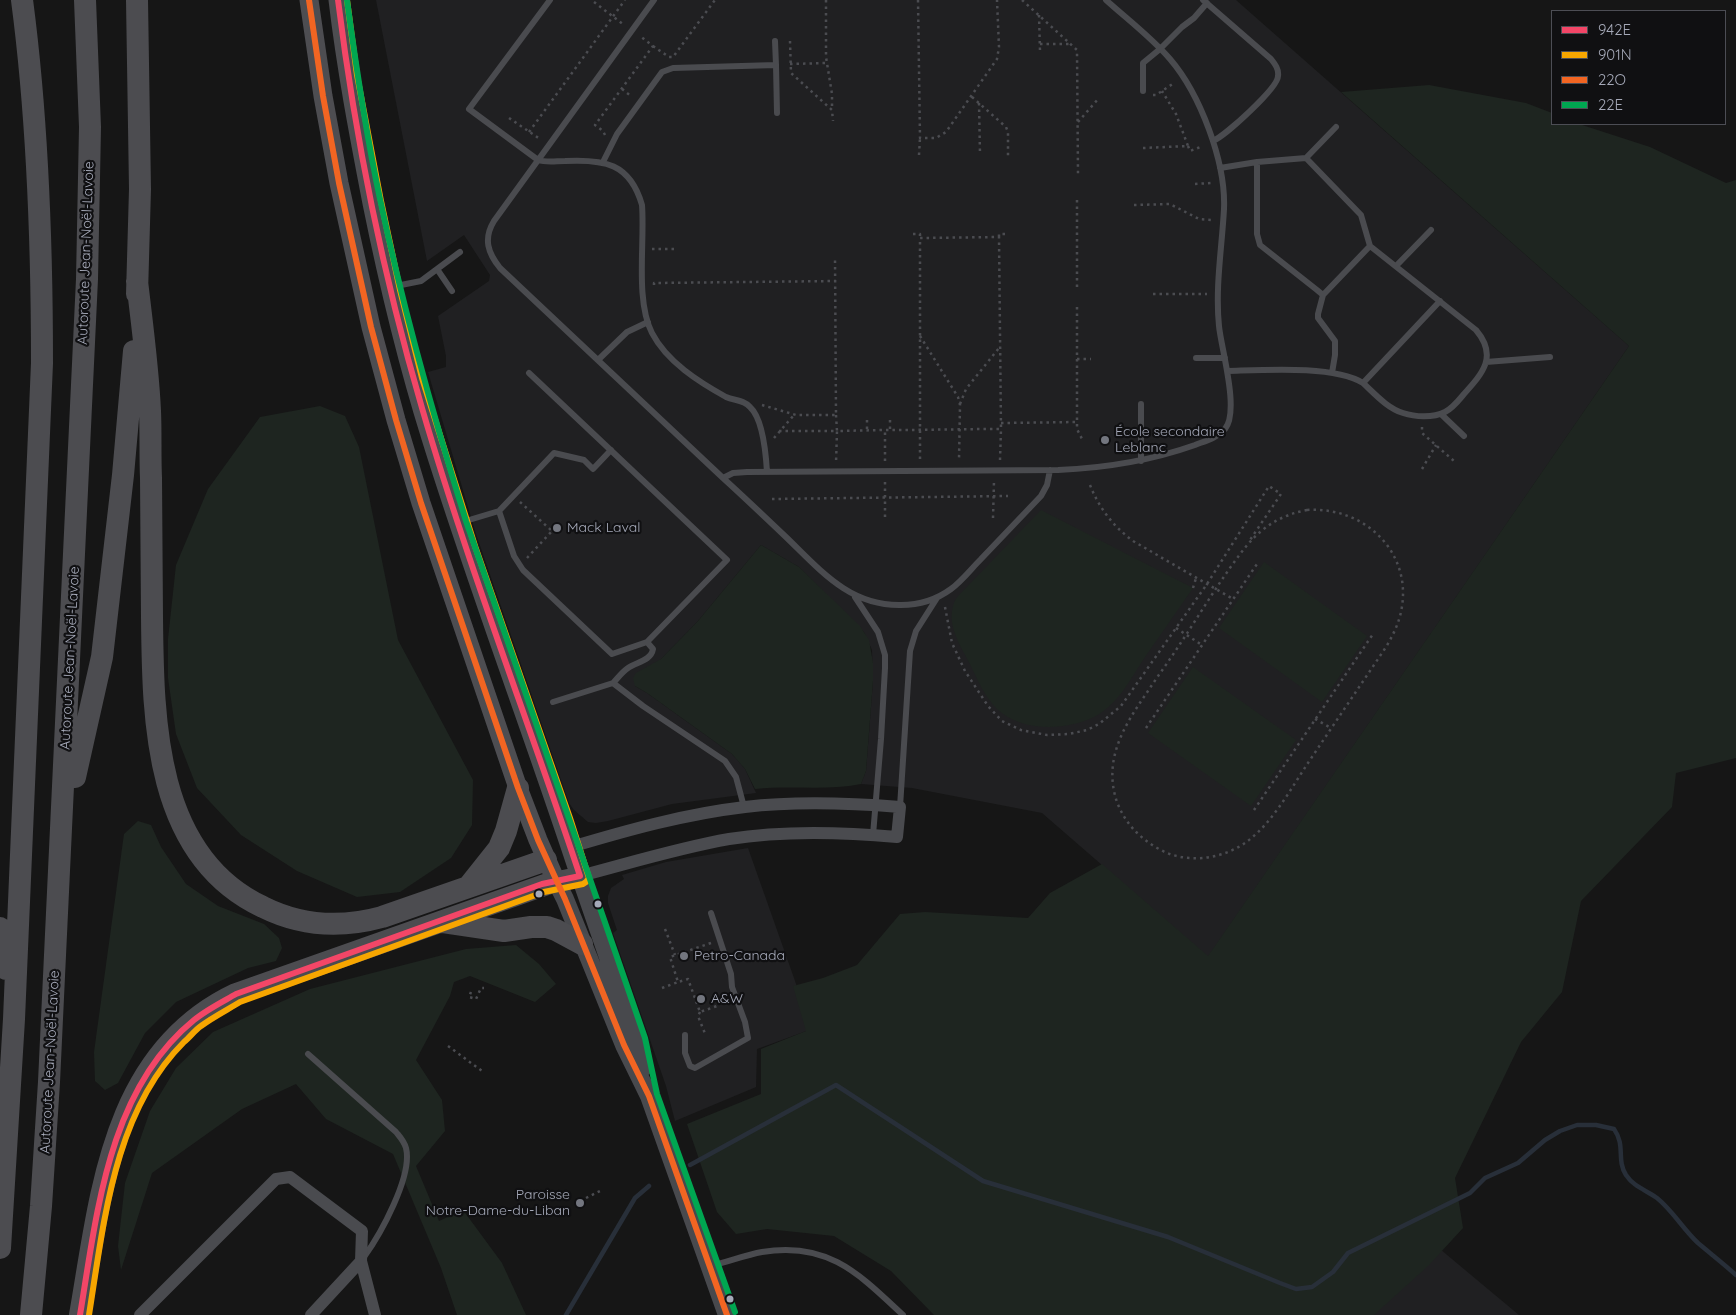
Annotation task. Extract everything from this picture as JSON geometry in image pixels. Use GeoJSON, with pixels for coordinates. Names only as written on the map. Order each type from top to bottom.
{"type":"FeatureCollection","features":[{"type":"Feature","properties":{"kind":"highway"},"geometry":{"type":"LineString","coordinates":[[0,1248],[14,1019],[42,363],[42,278],[38,171],[22,0]]}},
{"type":"Feature","properties":{"kind":"highway","name":"Autoroute Jean-Noël-Lavoie"},"geometry":{"type":"LineString","coordinates":[[31,1315],[44,1168],[88,251],[89,108],[85,0]]}},
{"type":"Feature","properties":{"kind":"highway"},"geometry":{"type":"LineString","coordinates":[[61,837],[102,657],[132,376],[140,162],[137,0]]}},
{"type":"Feature","properties":{"kind":"highway"},"geometry":{"type":"LineString","coordinates":[[137,281],[150,410],[155,708],[160,749],[176,810],[188,834],[208,864],[232,887],[260,906],[302,921],[334,924],[366,922],[546,860]]}},
{"type":"Feature","properties":{"kind":"highway"},"geometry":{"type":"LineString","coordinates":[[468,888],[500,848],[518,788]]}},
{"type":"Feature","properties":{"kind":"highway"},"geometry":{"type":"LineString","coordinates":[[80,1315],[101,1193],[112,1151],[122,1122],[137,1091],[155,1061],[174,1038],[202,1013],[236,994],[556,880]]}},
{"type":"Feature","properties":{"kind":"highway"},"geometry":{"type":"LineString","coordinates":[[439,921],[504,931],[531,927],[547,928],[556,930],[582,944]]}},
{"type":"Feature","properties":{"kind":"highway"},"geometry":{"type":"LineString","coordinates":[[0,928],[14,1019]]}},
{"type":"Feature","properties":{"kind":"main road"},"geometry":{"type":"LineString","coordinates":[[309,0],[323,96],[362,295],[421,503],[518,788],[546,860],[556,880],[580,876],[458,524],[430,437],[390,287],[363,156],[338,0]]}},
{"type":"Feature","properties":{"kind":"main road"},"geometry":{"type":"LineString","coordinates":[[546,860],[571,847]]}},
{"type":"Feature","properties":{"kind":"street"},"geometry":{"type":"LineString","coordinates":[[571,847],[619,832],[665,821],[744,807],[803,804],[900,807],[897,837],[796,834],[730,839],[673,850],[580,876],[637,1041],[649,1096]]}},
{"type":"Feature","properties":{"kind":"street"},"geometry":{"type":"LineString","coordinates":[[556,880],[624,1045],[649,1096],[727,1315]]}},
{"type":"Feature","properties":{"kind":"street"},"geometry":{"type":"LineString","coordinates":[[140,1315],[276,1179],[290,1177],[362,1231],[361,1261],[375,1315]]}},
{"type":"Feature","properties":{"kind":"street"},"geometry":{"type":"LineString","coordinates":[[311,1315],[361,1261]]}},
{"type":"Feature","properties":{"kind":"lane"},"geometry":{"type":"LineString","coordinates":[[550,0],[469,109],[538,160],[547,162],[590,160],[603,162],[621,171],[633,185],[640,198],[643,214],[643,295],[652,333],[659,344],[677,363],[729,398],[740,400],[750,406],[764,442],[767,472]]}},
{"type":"Feature","properties":{"kind":"lane"},"geometry":{"type":"LineString","coordinates":[[654,0],[489,228],[487,236],[490,252],[500,268],[810,560],[835,583],[854,596],[891,606],[920,604],[937,598],[961,580],[1041,496],[1047,485],[1050,470]]}},
{"type":"Feature","properties":{"kind":"lane"},"geometry":{"type":"LineString","coordinates":[[724,478],[738,472],[1050,470],[1099,467],[1141,461],[1202,442],[1218,435],[1224,430],[1230,417],[1228,371],[1219,326],[1218,309],[1224,208],[1220,168],[1213,141],[1186,82],[1170,59],[1106,0]]}},
{"type":"Feature","properties":{"kind":"lane"},"geometry":{"type":"LineString","coordinates":[[1143,91],[1143,63],[1194,18],[1205,2],[1271,59],[1278,69],[1279,75],[1270,91],[1226,134],[1213,141]]}},
{"type":"Feature","properties":{"kind":"lane"},"geometry":{"type":"LineString","coordinates":[[775,41],[776,113]]}},
{"type":"Feature","properties":{"kind":"lane"},"geometry":{"type":"LineString","coordinates":[[603,162],[618,134],[665,70],[682,67],[776,65]]}},
{"type":"Feature","properties":{"kind":"lane"},"geometry":{"type":"LineString","coordinates":[[1220,168],[1258,162],[1306,158],[1336,127]]}},
{"type":"Feature","properties":{"kind":"lane"},"geometry":{"type":"LineString","coordinates":[[1228,371],[1282,370],[1332,373],[1357,379],[1388,406],[1403,413],[1424,416],[1441,414],[1452,407],[1484,371],[1486,362],[1485,344],[1476,330],[1370,246],[1361,215],[1306,158]]}},
{"type":"Feature","properties":{"kind":"lane"},"geometry":{"type":"LineString","coordinates":[[1258,162],[1257,234],[1260,245],[1323,295]]}},
{"type":"Feature","properties":{"kind":"lane"},"geometry":{"type":"LineString","coordinates":[[1396,266],[1431,230]]}},
{"type":"Feature","properties":{"kind":"lane"},"geometry":{"type":"LineString","coordinates":[[1332,373],[1335,342],[1318,318],[1323,295],[1370,246]]}},
{"type":"Feature","properties":{"kind":"lane"},"geometry":{"type":"LineString","coordinates":[[390,287],[420,281],[460,252]]}},
{"type":"Feature","properties":{"kind":"lane"},"geometry":{"type":"LineString","coordinates":[[437,269],[452,291]]}},
{"type":"Feature","properties":{"kind":"lane"},"geometry":{"type":"LineString","coordinates":[[1363,383],[1440,302]]}},
{"type":"Feature","properties":{"kind":"lane"},"geometry":{"type":"LineString","coordinates":[[598,360],[627,332],[648,322]]}},
{"type":"Feature","properties":{"kind":"lane"},"geometry":{"type":"LineString","coordinates":[[1486,362],[1550,357]]}},
{"type":"Feature","properties":{"kind":"lane"},"geometry":{"type":"LineString","coordinates":[[1196,358],[1226,358]]}},
{"type":"Feature","properties":{"kind":"lane"},"geometry":{"type":"LineString","coordinates":[[499,511],[514,556],[523,570],[612,654],[647,642],[727,560],[529,373]]}},
{"type":"Feature","properties":{"kind":"lane"},"geometry":{"type":"LineString","coordinates":[[1141,404],[1141,461]]}},
{"type":"Feature","properties":{"kind":"lane"},"geometry":{"type":"LineString","coordinates":[[1441,414],[1464,436]]}},
{"type":"Feature","properties":{"kind":"lane"},"geometry":{"type":"LineString","coordinates":[[458,524],[499,511],[554,453],[584,460],[593,469],[611,450]]}},
{"type":"Feature","properties":{"kind":"lane"},"geometry":{"type":"LineString","coordinates":[[854,596],[878,632],[885,655],[886,668],[882,730],[873,835]]}},
{"type":"Feature","properties":{"kind":"lane"},"geometry":{"type":"LineString","coordinates":[[900,807],[910,651],[916,631],[937,598]]}},
{"type":"Feature","properties":{"kind":"lane"},"geometry":{"type":"LineString","coordinates":[[553,702],[613,683],[628,668],[652,654],[652,649],[647,642]]}},
{"type":"Feature","properties":{"kind":"lane"},"geometry":{"type":"LineString","coordinates":[[613,683],[643,706],[725,761],[736,777],[744,807]]}},
{"type":"Feature","properties":{"kind":"lane"},"geometry":{"type":"LineString","coordinates":[[685,1035],[685,1053],[690,1066],[695,1068],[748,1038],[745,1022],[732,986],[731,974],[711,913]]}},
{"type":"Feature","properties":{"kind":"lane"},"geometry":{"type":"LineString","coordinates":[[308,1054],[396,1132],[405,1145],[407,1157],[401,1185],[376,1241],[361,1261]]}},
{"type":"Feature","properties":{"kind":"lane"},"geometry":{"type":"LineString","coordinates":[[710,1266],[748,1255],[773,1251],[803,1251],[817,1254],[831,1258],[856,1273],[903,1315]]}},
{"type":"Feature","properties":{"kind":"path"},"geometry":{"type":"LineString","coordinates":[[529,132],[625,0]]}},
{"type":"Feature","properties":{"kind":"path"},"geometry":{"type":"LineString","coordinates":[[638,35],[673,58],[715,0]]}},
{"type":"Feature","properties":{"kind":"path"},"geometry":{"type":"LineString","coordinates":[[826,0],[827,63],[832,94],[833,121]]}},
{"type":"Feature","properties":{"kind":"path"},"geometry":{"type":"LineString","coordinates":[[918,0],[919,155]]}},
{"type":"Feature","properties":{"kind":"path"},"geometry":{"type":"LineString","coordinates":[[920,138],[941,136],[952,126],[999,54],[997,0]]}},
{"type":"Feature","properties":{"kind":"path"},"geometry":{"type":"LineString","coordinates":[[1022,0],[1077,50],[1078,174]]}},
{"type":"Feature","properties":{"kind":"path"},"geometry":{"type":"LineString","coordinates":[[594,2],[626,26]]}},
{"type":"Feature","properties":{"kind":"path"},"geometry":{"type":"LineString","coordinates":[[1039,16],[1040,51]]}},
{"type":"Feature","properties":{"kind":"path"},"geometry":{"type":"LineString","coordinates":[[790,41],[791,73],[832,110]]}},
{"type":"Feature","properties":{"kind":"path"},"geometry":{"type":"LineString","coordinates":[[1040,44],[1071,44]]}},
{"type":"Feature","properties":{"kind":"path"},"geometry":{"type":"LineString","coordinates":[[605,136],[604,131],[595,125],[653,46]]}},
{"type":"Feature","properties":{"kind":"path"},"geometry":{"type":"LineString","coordinates":[[790,64],[827,63]]}},
{"type":"Feature","properties":{"kind":"path"},"geometry":{"type":"LineString","coordinates":[[1162,91],[1171,103],[1190,151],[1205,146],[1206,152]]}},
{"type":"Feature","properties":{"kind":"path"},"geometry":{"type":"LineString","coordinates":[[972,96],[1006,127],[1008,132],[1008,157]]}},
{"type":"Feature","properties":{"kind":"path"},"geometry":{"type":"LineString","coordinates":[[1078,122],[1099,98]]}},
{"type":"Feature","properties":{"kind":"path"},"geometry":{"type":"LineString","coordinates":[[979,102],[980,154]]}},
{"type":"Feature","properties":{"kind":"path"},"geometry":{"type":"LineString","coordinates":[[510,118],[541,140]]}},
{"type":"Feature","properties":{"kind":"path"},"geometry":{"type":"LineString","coordinates":[[1143,148],[1188,146]]}},
{"type":"Feature","properties":{"kind":"path"},"geometry":{"type":"LineString","coordinates":[[1195,184],[1212,184],[1212,178]]}},
{"type":"Feature","properties":{"kind":"path"},"geometry":{"type":"LineString","coordinates":[[1077,198],[1077,287]]}},
{"type":"Feature","properties":{"kind":"path"},"geometry":{"type":"LineString","coordinates":[[1134,205],[1170,204],[1199,219],[1214,220],[1214,214]]}},
{"type":"Feature","properties":{"kind":"path"},"geometry":{"type":"LineString","coordinates":[[913,234],[920,234],[920,471]]}},
{"type":"Feature","properties":{"kind":"path"},"geometry":{"type":"LineString","coordinates":[[920,238],[999,237],[999,234],[1006,234]]}},
{"type":"Feature","properties":{"kind":"path"},"geometry":{"type":"LineString","coordinates":[[999,237],[1000,470]]}},
{"type":"Feature","properties":{"kind":"path"},"geometry":{"type":"LineString","coordinates":[[653,249],[678,249]]}},
{"type":"Feature","properties":{"kind":"path"},"geometry":{"type":"LineString","coordinates":[[835,257],[836,472]]}},
{"type":"Feature","properties":{"kind":"path"},"geometry":{"type":"LineString","coordinates":[[654,290],[654,283],[836,281]]}},
{"type":"Feature","properties":{"kind":"path"},"geometry":{"type":"LineString","coordinates":[[1153,294],[1195,294]]}},
{"type":"Feature","properties":{"kind":"path"},"geometry":{"type":"LineString","coordinates":[[1076,307],[1078,429],[1082,441]]}},
{"type":"Feature","properties":{"kind":"path"},"geometry":{"type":"LineString","coordinates":[[920,335],[958,397],[960,406],[959,470]]}},
{"type":"Feature","properties":{"kind":"path"},"geometry":{"type":"LineString","coordinates":[[960,406],[966,389],[1000,346]]}},
{"type":"Feature","properties":{"kind":"path"},"geometry":{"type":"LineString","coordinates":[[1077,359],[1091,358]]}},
{"type":"Feature","properties":{"kind":"path"},"geometry":{"type":"LineString","coordinates":[[762,404],[794,415],[836,415]]}},
{"type":"Feature","properties":{"kind":"path"},"geometry":{"type":"LineString","coordinates":[[774,438],[794,415]]}},
{"type":"Feature","properties":{"kind":"path"},"geometry":{"type":"LineString","coordinates":[[1032,416],[1033,422]]}},
{"type":"Feature","properties":{"kind":"path"},"geometry":{"type":"LineString","coordinates":[[867,420],[867,430]]}},
{"type":"Feature","properties":{"kind":"path"},"geometry":{"type":"LineString","coordinates":[[890,420],[890,430]]}},
{"type":"Feature","properties":{"kind":"path"},"geometry":{"type":"LineString","coordinates":[[1000,423],[1078,422]]}},
{"type":"Feature","properties":{"kind":"path"},"geometry":{"type":"LineString","coordinates":[[780,431],[1001,429]]}},
{"type":"Feature","properties":{"kind":"path"},"geometry":{"type":"LineString","coordinates":[[1422,432],[1454,461]]}},
{"type":"Feature","properties":{"kind":"path"},"geometry":{"type":"LineString","coordinates":[[1422,469],[1436,445]]}},
{"type":"Feature","properties":{"kind":"path"},"geometry":{"type":"LineString","coordinates":[[1090,485],[1104,511],[1120,532],[1233,599]]}},
{"type":"Feature","properties":{"kind":"path"},"geometry":{"type":"LineString","coordinates":[[946,607],[952,643],[965,671],[988,706],[1002,721],[1011,726],[1047,735],[1078,733],[1099,724],[1121,706],[1207,584],[1269,486],[1281,494],[1124,729],[1116,745],[1112,765],[1116,797],[1124,818],[1138,834],[1154,846],[1174,855],[1196,858],[1221,854],[1236,849],[1246,842],[1261,828],[1279,806],[1386,647],[1397,625],[1402,606],[1403,589],[1400,574],[1393,556],[1382,539],[1360,521],[1341,512],[1316,509],[1296,512],[1275,520],[1256,535],[1241,554]]}},
{"type":"Feature","properties":{"kind":"path"},"geometry":{"type":"LineString","coordinates":[[994,488],[994,518]]}},
{"type":"Feature","properties":{"kind":"path"},"geometry":{"type":"LineString","coordinates":[[885,489],[885,519]]}},
{"type":"Feature","properties":{"kind":"path"},"geometry":{"type":"LineString","coordinates":[[514,496],[553,530],[524,561]]}},
{"type":"Feature","properties":{"kind":"path"},"geometry":{"type":"LineString","coordinates":[[772,499],[1008,496]]}},
{"type":"Feature","properties":{"kind":"path"},"geometry":{"type":"LineString","coordinates":[[1146,728],[1202,645],[1217,627],[1233,599],[1257,564]]}},
{"type":"Feature","properties":{"kind":"path"},"geometry":{"type":"LineString","coordinates":[[1193,588],[1196,578]]}},
{"type":"Feature","properties":{"kind":"path"},"geometry":{"type":"LineString","coordinates":[[1176,628],[1202,645]]}},
{"type":"Feature","properties":{"kind":"path"},"geometry":{"type":"LineString","coordinates":[[1254,810],[1373,634]]}},
{"type":"Feature","properties":{"kind":"path"},"geometry":{"type":"LineString","coordinates":[[1189,664],[1193,667]]}},
{"type":"Feature","properties":{"kind":"path"},"geometry":{"type":"LineString","coordinates":[[1315,719],[1331,728]]}},
{"type":"Feature","properties":{"kind":"path"},"geometry":{"type":"LineString","coordinates":[[665,929],[675,955]]}},
{"type":"Feature","properties":{"kind":"path"},"geometry":{"type":"LineString","coordinates":[[678,982],[670,957],[714,942]]}},
{"type":"Feature","properties":{"kind":"path"},"geometry":{"type":"LineString","coordinates":[[662,988],[688,979],[700,1012],[698,1016],[706,1036]]}},
{"type":"Feature","properties":{"kind":"path"},"geometry":{"type":"LineString","coordinates":[[471,992],[469,996],[476,999],[481,988],[484,988]]}},
{"type":"Feature","properties":{"kind":"path"},"geometry":{"type":"LineString","coordinates":[[700,1012],[717,1006]]}},
{"type":"Feature","properties":{"kind":"path"},"geometry":{"type":"LineString","coordinates":[[448,1046],[482,1071]]}},
{"type":"Feature","properties":{"kind":"path"},"geometry":{"type":"LineString","coordinates":[[586,1198],[600,1191]]}},
{"type":"Feature","properties":{"kind":"shaded area","name":"École secondaire Leblanc"},"geometry":{"type":"Polygon","coordinates":[[[376,0],[1236,0],[1629,346],[1208,957],[1042,813],[912,788],[861,784],[866,771],[873,681],[872,650],[864,632],[799,567],[761,545],[698,621],[635,686],[732,754],[745,769],[756,793],[672,804],[608,821],[588,822],[569,803],[476,534],[428,372],[446,367],[446,356],[438,316],[489,281],[490,275],[464,235],[427,261],[376,0]]]}},
{"type":"Feature","properties":{"kind":"shaded area"},"geometry":{"type":"Polygon","coordinates":[[[1429,85],[1526,103],[1551,113],[1551,125],[1582,125],[1650,147],[1726,183],[1736,180],[1736,758],[1676,773],[1672,807],[1581,901],[1562,992],[1521,1042],[1455,1178],[1463,1228],[1429,1265],[1374,1315],[934,1315],[891,1271],[834,1236],[767,1229],[736,1234],[717,1212],[687,1124],[761,1094],[761,1049],[806,1031],[793,986],[823,978],[857,965],[900,914],[925,912],[1028,918],[1050,893],[1102,864],[1208,956],[1629,346],[1341,92],[1429,85]]]}},
{"type":"Feature","properties":{"kind":"shaded area"},"geometry":{"type":"Polygon","coordinates":[[[320,406],[345,416],[359,447],[398,640],[473,780],[472,825],[451,858],[400,892],[357,897],[297,871],[241,835],[197,788],[176,734],[168,678],[168,639],[176,565],[208,489],[260,417],[320,406]]]}},
{"type":"Feature","properties":{"kind":"shaded area"},"geometry":{"type":"Polygon","coordinates":[[[1041,510],[1193,588],[1110,706],[1103,712],[1083,722],[1057,727],[1044,727],[1019,722],[1007,717],[997,709],[982,688],[962,649],[955,634],[952,619],[954,603],[958,597],[1041,510]]]}},
{"type":"Feature","properties":{"kind":"shaded area"},"geometry":{"type":"Polygon","coordinates":[[[761,545],[799,567],[860,626],[869,640],[873,663],[873,681],[866,771],[861,784],[835,787],[755,789],[745,769],[732,754],[635,686],[633,678],[636,673],[661,659],[698,621],[761,545]]]}},
{"type":"Feature","properties":{"kind":"shaded area"},"geometry":{"type":"Polygon","coordinates":[[[1264,562],[1367,636],[1322,702],[1219,628],[1264,562]]]}},
{"type":"Feature","properties":{"kind":"shaded area"},"geometry":{"type":"Polygon","coordinates":[[[1193,667],[1296,740],[1251,806],[1148,733],[1193,667]]]}},
{"type":"Feature","properties":{"kind":"shaded area"},"geometry":{"type":"Polygon","coordinates":[[[138,821],[151,825],[161,847],[186,884],[218,906],[264,924],[279,938],[282,948],[276,961],[248,968],[176,1002],[145,1033],[118,1083],[105,1090],[95,1081],[94,1052],[124,834],[138,821]]]}},
{"type":"Feature","properties":{"kind":"shaded area"},"geometry":{"type":"Polygon","coordinates":[[[748,848],[812,1029],[757,1049],[756,1087],[675,1121],[666,1086],[613,933],[617,930],[608,903],[608,896],[611,888],[624,879],[622,875],[666,862],[748,848]]]}},
{"type":"Feature","properties":{"kind":"shaded area"},"geometry":{"type":"Polygon","coordinates":[[[516,945],[539,964],[556,984],[535,1002],[470,976],[454,982],[450,996],[416,1060],[442,1100],[445,1131],[416,1166],[439,1221],[463,1210],[502,1263],[526,1315],[457,1315],[441,1268],[393,1154],[326,1119],[296,1084],[242,1109],[152,1173],[121,1270],[118,1246],[125,1183],[150,1111],[176,1068],[213,1032],[310,989],[466,949],[516,945]]]}},
{"type":"Feature","properties":{"kind":"shaded area"},"geometry":{"type":"Polygon","coordinates":[[[1428,1239],[1519,1315],[1349,1315],[1428,1239]]]}},
{"type":"Feature","properties":{"kind":"waterway"},"geometry":{"type":"LineString","coordinates":[[690,1165],[836,1085],[983,1181],[1168,1237],[1296,1289],[1312,1287],[1333,1272],[1348,1253],[1470,1193],[1485,1178],[1518,1163],[1545,1140],[1560,1131],[1577,1125],[1596,1125],[1614,1129],[1618,1135],[1623,1169],[1629,1179],[1663,1203],[1698,1243],[1736,1275]]}},
{"type":"Feature","properties":{"kind":"waterway"},"geometry":{"type":"LineString","coordinates":[[566,1315],[635,1198],[649,1186]]}},
{"type":"Feature","properties":{"kind":"transit line","name":"22O"},"geometry":{"type":"LineString","coordinates":[[309,0],[323,96],[339,183],[371,327],[421,503],[518,788],[624,1045],[649,1096],[727,1315]]}},
{"type":"Feature","properties":{"kind":"transit line","name":"942E"},"geometry":{"type":"LineString","coordinates":[[80,1315],[101,1195],[111,1156],[125,1117],[142,1081],[165,1049],[194,1020],[236,994],[542,884],[580,876],[478,584],[440,467],[408,358],[383,257],[362,154],[338,0]]}},
{"type":"Feature","properties":{"kind":"transit line","name":"901N"},"geometry":{"type":"LineString","coordinates":[[89,1315],[107,1206],[127,1134],[142,1101],[160,1070],[197,1029],[240,1002],[544,892],[583,884],[589,878],[570,818],[475,546],[422,378],[400,290],[381,201],[357,75],[347,0]]}},
{"type":"Feature","properties":{"kind":"transit line","name":"22E"},"geometry":{"type":"LineString","coordinates":[[347,0],[370,149],[380,199],[419,361],[442,441],[466,521],[645,1038],[657,1094],[735,1312]]}},
{"type":"Feature","properties":{"kind":"place","name":"École secondaire Leblanc"},"geometry":{"type":"Point","coordinates":[1105,440]}},
{"type":"Feature","properties":{"kind":"place","name":"Mack Laval"},"geometry":{"type":"Point","coordinates":[557,528]}},
{"type":"Feature","properties":{"kind":"place","name":"Petro-Canada"},"geometry":{"type":"Point","coordinates":[684,956]}},
{"type":"Feature","properties":{"kind":"place","name":"A&W"},"geometry":{"type":"Point","coordinates":[701,999]}},
{"type":"Feature","properties":{"kind":"place","name":"Paroisse Notre-Dame-du-Liban"},"geometry":{"type":"Point","coordinates":[580,1203]}}]}
